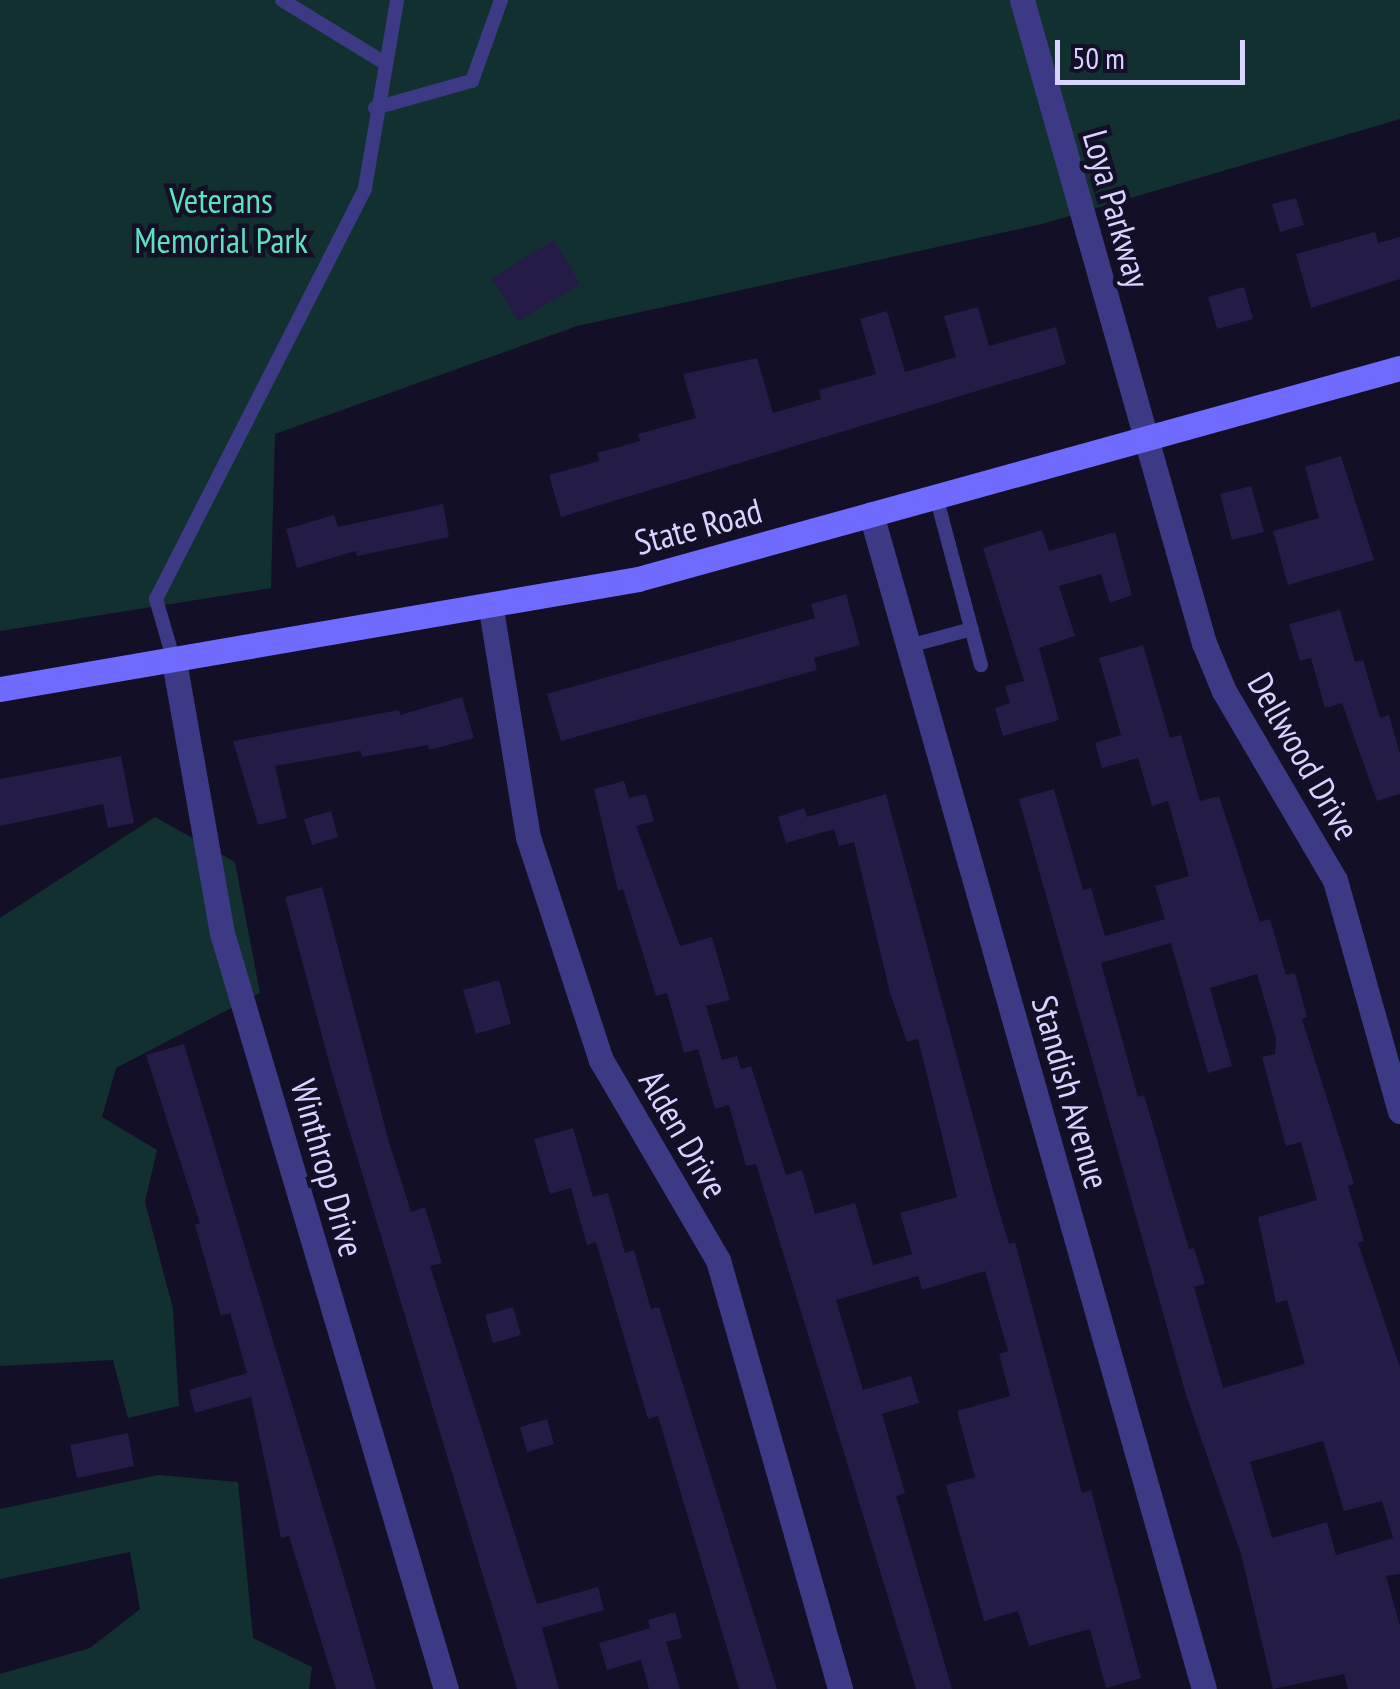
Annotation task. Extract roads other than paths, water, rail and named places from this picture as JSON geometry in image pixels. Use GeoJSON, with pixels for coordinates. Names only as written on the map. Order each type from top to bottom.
{"type":"FeatureCollection","features":[{"type":"Feature","properties":{"kind":"main road","name":"State Road"},"geometry":{"type":"LineString","coordinates":[[0,689],[491,609],[638,579],[1400,368]]}},
{"type":"Feature","properties":{"kind":"street","name":"Loya Parkway"},"geometry":{"type":"LineString","coordinates":[[1022,0],[1148,436]]}},
{"type":"Feature","properties":{"kind":"street","name":"Dellwood Drive"},"geometry":{"type":"LineString","coordinates":[[1148,436],[1204,643],[1224,692],[1335,880],[1400,1111]]}},
{"type":"Feature","properties":{"kind":"street","name":"Standish Avenue"},"geometry":{"type":"LineString","coordinates":[[872,514],[1204,1689]]}},
{"type":"Feature","properties":{"kind":"street","name":"Alden Drive"},"geometry":{"type":"LineString","coordinates":[[491,609],[528,837],[601,1060],[718,1260],[840,1689]]}},
{"type":"Feature","properties":{"kind":"street","name":"Winthrop Drive"},"geometry":{"type":"LineString","coordinates":[[174,660],[222,934],[446,1689]]}},
{"type":"Feature","properties":{"kind":"lane"},"geometry":{"type":"LineString","coordinates":[[282,0],[384,63]]}},
{"type":"Feature","properties":{"kind":"lane"},"geometry":{"type":"LineString","coordinates":[[174,660],[156,599],[366,188],[376,108],[398,0]]}},
{"type":"Feature","properties":{"kind":"lane"},"geometry":{"type":"LineString","coordinates":[[376,108],[472,81],[501,0]]}},
{"type":"Feature","properties":{"kind":"lane"},"geometry":{"type":"LineString","coordinates":[[936,496],[981,664]]}},
{"type":"Feature","properties":{"kind":"lane"},"geometry":{"type":"LineString","coordinates":[[909,646],[972,629]]}},
{"type":"Feature","properties":{"kind":"park label","name":"Veterans Memorial Park"},"geometry":{"type":"Point","coordinates":[221,220]}}]}
